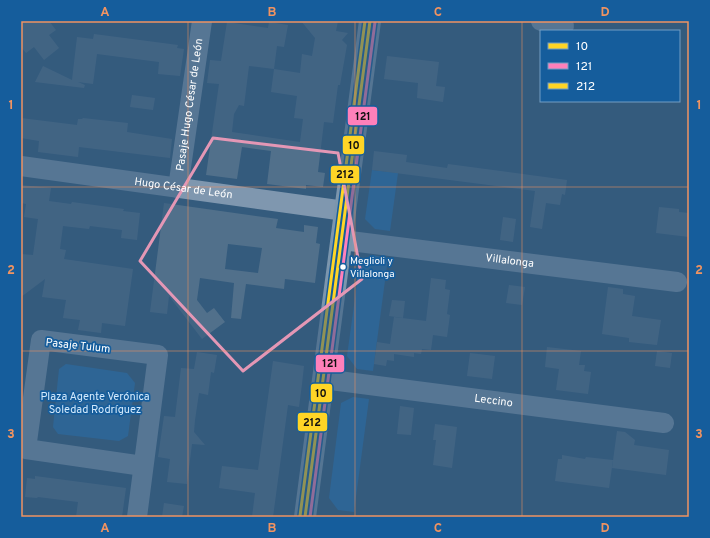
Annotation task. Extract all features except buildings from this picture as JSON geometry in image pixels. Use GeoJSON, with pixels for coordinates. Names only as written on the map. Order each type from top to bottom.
{"type":"FeatureCollection","features":[{"type":"Feature","properties":{"kind":"main road"},"geometry":{"type":"LineString","coordinates":[[305,517],[370,21]]}},
{"type":"Feature","properties":{"kind":"street","name":"Pasaje Hugo César de León"},"geometry":{"type":"LineString","coordinates":[[178,188],[202,21]]}},
{"type":"Feature","properties":{"kind":"street"},"geometry":{"type":"LineString","coordinates":[[541,21],[564,26]]}},
{"type":"Feature","properties":{"kind":"street","name":"Hugo César de León"},"geometry":{"type":"LineString","coordinates":[[21,166],[345,211]]}},
{"type":"Feature","properties":{"kind":"street","name":"Villalonga"},"geometry":{"type":"LineString","coordinates":[[342,240],[677,282]]}},
{"type":"Feature","properties":{"kind":"street","name":"Pasaje Tulum"},"geometry":{"type":"LineString","coordinates":[[137,517],[158,355],[41,340],[26,449],[143,466]]}},
{"type":"Feature","properties":{"kind":"street","name":"Leccino"},"geometry":{"type":"LineString","coordinates":[[323,379],[664,423]]}},
{"type":"Feature","properties":{"kind":"highlighted area"},"geometry":{"type":"Polygon","coordinates":[[[213,138],[338,153],[362,279],[243,371],[140,261],[213,138]]]}},
{"type":"Feature","properties":{"kind":"green space"},"geometry":{"type":"Polygon","coordinates":[[[372,170],[398,173],[390,231],[375,229],[365,219],[372,170]]]}},
{"type":"Feature","properties":{"kind":"green space"},"geometry":{"type":"Polygon","coordinates":[[[372,255],[388,258],[373,371],[357,369],[347,356],[360,262],[372,255]]]}},
{"type":"Feature","properties":{"kind":"green space","name":"Plaza Agente Verónica Soledad Rodríguez"},"geometry":{"type":"Polygon","coordinates":[[[66,364],[127,373],[135,383],[128,436],[119,441],[58,434],[53,427],[59,369],[66,364]]]}},
{"type":"Feature","properties":{"kind":"green space"},"geometry":{"type":"Polygon","coordinates":[[[353,397],[369,399],[354,512],[338,510],[329,498],[341,403],[353,397]]]}},
{"type":"Feature","properties":{"kind":"transit line","name":"212"},"geometry":{"type":"LineString","coordinates":[[300,516],[365,21]]}},
{"type":"Feature","properties":{"kind":"transit line","name":"10"},"geometry":{"type":"LineString","coordinates":[[305,517],[370,21]]}},
{"type":"Feature","properties":{"kind":"transit line","name":"121"},"geometry":{"type":"LineString","coordinates":[[310,517],[375,22]]}},
{"type":"Feature","properties":{"kind":"place","name":"Meglioli y Villalonga"},"geometry":{"type":"Point","coordinates":[343,267]}}]}
